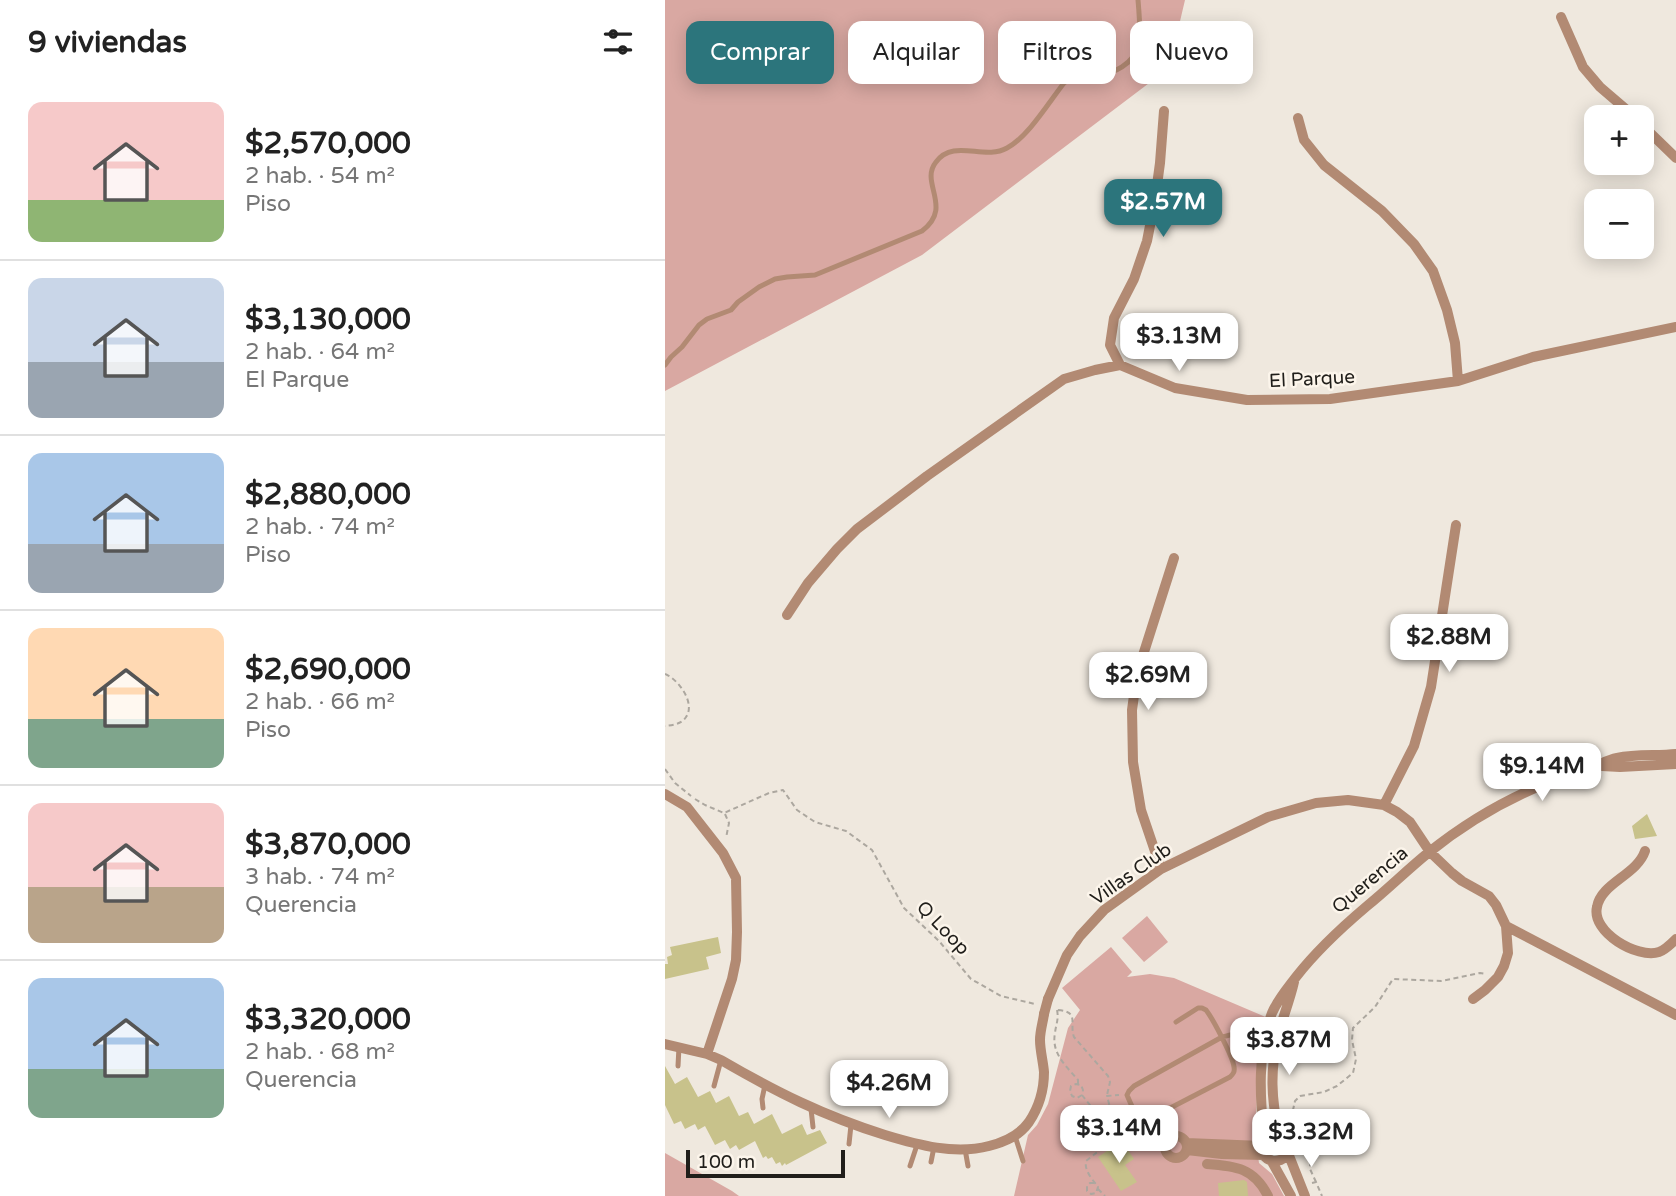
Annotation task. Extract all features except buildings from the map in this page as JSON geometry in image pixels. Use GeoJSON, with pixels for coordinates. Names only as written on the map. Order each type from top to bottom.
{"type":"FeatureCollection","features":[{"type":"Feature","properties":{"kind":"street"},"geometry":{"type":"LineString","coordinates":[[1561,17],[1583,67],[1600,87],[1621,105]]}},
{"type":"Feature","properties":{"kind":"street"},"geometry":{"type":"LineString","coordinates":[[787,615],[808,583],[837,549],[857,529],[887,506],[1064,379],[1120,365],[1109,345],[1114,318],[1135,279],[1147,241],[1160,163],[1164,111]]}},
{"type":"Feature","properties":{"kind":"street"},"geometry":{"type":"LineString","coordinates":[[1297,118],[1304,140],[1324,165],[1382,211],[1414,244],[1433,271],[1455,343],[1458,381]]}},
{"type":"Feature","properties":{"kind":"street"},"geometry":{"type":"LineString","coordinates":[[1654,137],[1676,158]]}},
{"type":"Feature","properties":{"kind":"street","name":"El Parque"},"geometry":{"type":"LineString","coordinates":[[1120,365],[1175,388],[1247,400],[1330,399],[1458,381],[1533,357],[1676,327]]}},
{"type":"Feature","properties":{"kind":"street"},"geometry":{"type":"LineString","coordinates":[[1384,805],[1414,746],[1431,687],[1456,525]]}},
{"type":"Feature","properties":{"kind":"street"},"geometry":{"type":"LineString","coordinates":[[1161,869],[1141,810],[1133,762],[1132,710],[1137,674],[1174,558]]}},
{"type":"Feature","properties":{"kind":"street","name":"Querencia"},"geometry":{"type":"LineString","coordinates":[[1291,1196],[1265,1150],[1261,1083],[1266,1034],[1273,1011],[1282,995],[1318,950],[1341,927],[1430,852],[1479,817],[1506,802],[1565,775],[1617,758],[1676,754]]}},
{"type":"Feature","properties":{"kind":"street"},"geometry":{"type":"LineString","coordinates":[[1596,766],[1676,764]]}},
{"type":"Feature","properties":{"kind":"street"},"geometry":{"type":"LineString","coordinates":[[665,794],[687,807],[723,853],[738,887],[736,960],[707,1055]]}},
{"type":"Feature","properties":{"kind":"street","name":"Villas Club"},"geometry":{"type":"LineString","coordinates":[[1016,1136],[1030,1121],[1042,1092],[1044,1072],[1040,1040],[1044,1014],[1067,955],[1080,936],[1104,910],[1161,869],[1268,817],[1316,803],[1348,800],[1384,805],[1410,822],[1430,852],[1462,881],[1489,896],[1506,926]]}},
{"type":"Feature","properties":{"kind":"street"},"geometry":{"type":"LineString","coordinates":[[1645,851],[1634,867],[1599,898],[1595,911],[1609,936],[1627,947],[1645,953],[1659,952],[1676,939]]}},
{"type":"Feature","properties":{"kind":"street"},"geometry":{"type":"LineString","coordinates":[[1473,999],[1498,977],[1504,966],[1508,953],[1506,926]]}},
{"type":"Feature","properties":{"kind":"street"},"geometry":{"type":"LineString","coordinates":[[1506,926],[1676,1015]]}},
{"type":"Feature","properties":{"kind":"street","name":"Querencia"},"geometry":{"type":"LineString","coordinates":[[1279,1134],[1273,1104],[1274,1060],[1295,979]]}},
{"type":"Feature","properties":{"kind":"street"},"geometry":{"type":"LineString","coordinates":[[665,1044],[721,1060],[811,1109],[851,1125],[917,1145],[965,1149],[1002,1143],[1016,1136]]}},
{"type":"Feature","properties":{"kind":"street"},"geometry":{"type":"LineString","coordinates":[[1265,1150],[1273,1133],[1284,1136],[1289,1143],[1288,1153],[1303,1191]]}},
{"type":"Feature","properties":{"kind":"street"},"geometry":{"type":"LineString","coordinates":[[1187,1146],[1180,1157],[1170,1157],[1165,1148],[1166,1141],[1179,1136],[1187,1146],[1265,1150],[1281,1160],[1288,1153]]}},
{"type":"Feature","properties":{"kind":"street"},"geometry":{"type":"LineString","coordinates":[[1207,1164],[1249,1172],[1268,1196]]}},
{"type":"Feature","properties":{"kind":"lane"},"geometry":{"type":"LineString","coordinates":[[665,365],[699,325],[731,310],[759,287],[775,279],[815,275],[929,226],[937,212],[931,173],[933,164],[950,150],[993,153],[1007,148],[1023,136],[1070,78],[1113,73],[1128,62],[1139,46],[1138,0]]}},
{"type":"Feature","properties":{"kind":"lane"},"geometry":{"type":"LineString","coordinates":[[1176,1022],[1198,1008],[1209,1014],[1222,1037],[1234,1067],[1233,1073],[1151,1118],[1140,1118],[1127,1095],[1134,1086],[1222,1037],[1243,1032],[1266,1034]]}},
{"type":"Feature","properties":{"kind":"lane"},"geometry":{"type":"LineString","coordinates":[[678,1066],[679,1047]]}},
{"type":"Feature","properties":{"kind":"lane"},"geometry":{"type":"LineString","coordinates":[[714,1086],[721,1060]]}},
{"type":"Feature","properties":{"kind":"lane"},"geometry":{"type":"LineString","coordinates":[[763,1108],[765,1085]]}},
{"type":"Feature","properties":{"kind":"lane"},"geometry":{"type":"LineString","coordinates":[[811,1109],[813,1127]]}},
{"type":"Feature","properties":{"kind":"lane"},"geometry":{"type":"LineString","coordinates":[[1151,1118],[1169,1139]]}},
{"type":"Feature","properties":{"kind":"lane"},"geometry":{"type":"LineString","coordinates":[[849,1144],[851,1125]]}},
{"type":"Feature","properties":{"kind":"lane"},"geometry":{"type":"LineString","coordinates":[[1016,1136],[1023,1161]]}},
{"type":"Feature","properties":{"kind":"lane"},"geometry":{"type":"LineString","coordinates":[[910,1166],[917,1145]]}},
{"type":"Feature","properties":{"kind":"lane"},"geometry":{"type":"LineString","coordinates":[[931,1162],[935,1147]]}},
{"type":"Feature","properties":{"kind":"lane"},"geometry":{"type":"LineString","coordinates":[[965,1149],[968,1166]]}},
{"type":"Feature","properties":{"kind":"path"},"geometry":{"type":"LineString","coordinates":[[665,674],[673,677],[681,687],[687,698],[689,711],[685,719],[678,724],[665,726]]}},
{"type":"Feature","properties":{"kind":"path"},"geometry":{"type":"LineString","coordinates":[[665,769],[675,783],[692,797],[705,806],[724,813],[729,823],[723,853]]}},
{"type":"Feature","properties":{"kind":"path","name":"Q Loop"},"geometry":{"type":"LineString","coordinates":[[724,813],[769,793],[783,790],[797,810],[815,822],[846,831],[872,850],[904,908],[939,942],[971,979],[1001,996],[1034,1004]]}},
{"type":"Feature","properties":{"kind":"path"},"geometry":{"type":"LineString","coordinates":[[1322,1196],[1310,1169],[1310,1145],[1293,1110],[1295,1101],[1300,1096],[1324,1092],[1337,1086],[1353,1073],[1356,1059],[1352,1040],[1353,1028],[1375,1007],[1393,979],[1441,981],[1480,973],[1498,977]]}},
{"type":"Feature","properties":{"kind":"path"},"geometry":{"type":"LineString","coordinates":[[1105,1196],[1094,1183],[1085,1165],[1086,1161],[1111,1139],[1111,1122],[1107,1096],[1110,1079],[1074,1038],[1073,1017],[1070,1013],[1057,1009],[1059,1020],[1054,1037],[1058,1058],[1083,1087],[1082,1095],[1090,1105],[1111,1122]]}},
{"type":"Feature","properties":{"kind":"path"},"geometry":{"type":"LineString","coordinates":[[1079,1084],[1071,1086],[1070,1094],[1077,1098],[1082,1095]]}},
{"type":"Feature","properties":{"kind":"path"},"geometry":{"type":"LineString","coordinates":[[1107,1096],[1127,1095]]}},
{"type":"Feature","properties":{"kind":"path"},"geometry":{"type":"LineString","coordinates":[[1303,1191],[1316,1182]]}},
{"type":"Feature","properties":{"kind":"path"},"geometry":{"type":"LineString","coordinates":[[1094,1183],[1087,1186],[1089,1195],[1096,1193],[1098,1189]]}},
{"type":"Feature","properties":{"kind":"shaded area"},"geometry":{"type":"Polygon","coordinates":[[[665,0],[1185,0],[1180,21],[1130,21],[1130,84],[1148,84],[922,255],[665,391],[665,0]]]}},
{"type":"Feature","properties":{"kind":"shaded area"},"geometry":{"type":"Polygon","coordinates":[[[1147,916],[1168,942],[1144,962],[1122,938],[1147,916]]]}},
{"type":"Feature","properties":{"kind":"shaded area"},"geometry":{"type":"Polygon","coordinates":[[[1111,947],[1132,972],[1127,977],[1150,974],[1174,978],[1268,1018],[1259,1049],[1255,1135],[1259,1163],[1272,1174],[1284,1196],[1014,1196],[1028,1135],[1037,1125],[1048,1104],[1068,1028],[1080,1010],[1062,988],[1111,947]]]}},
{"type":"Feature","properties":{"kind":"shaded area"},"geometry":{"type":"Polygon","coordinates":[[[665,1153],[732,1191],[739,1196],[665,1196],[665,1153]]]}}]}
